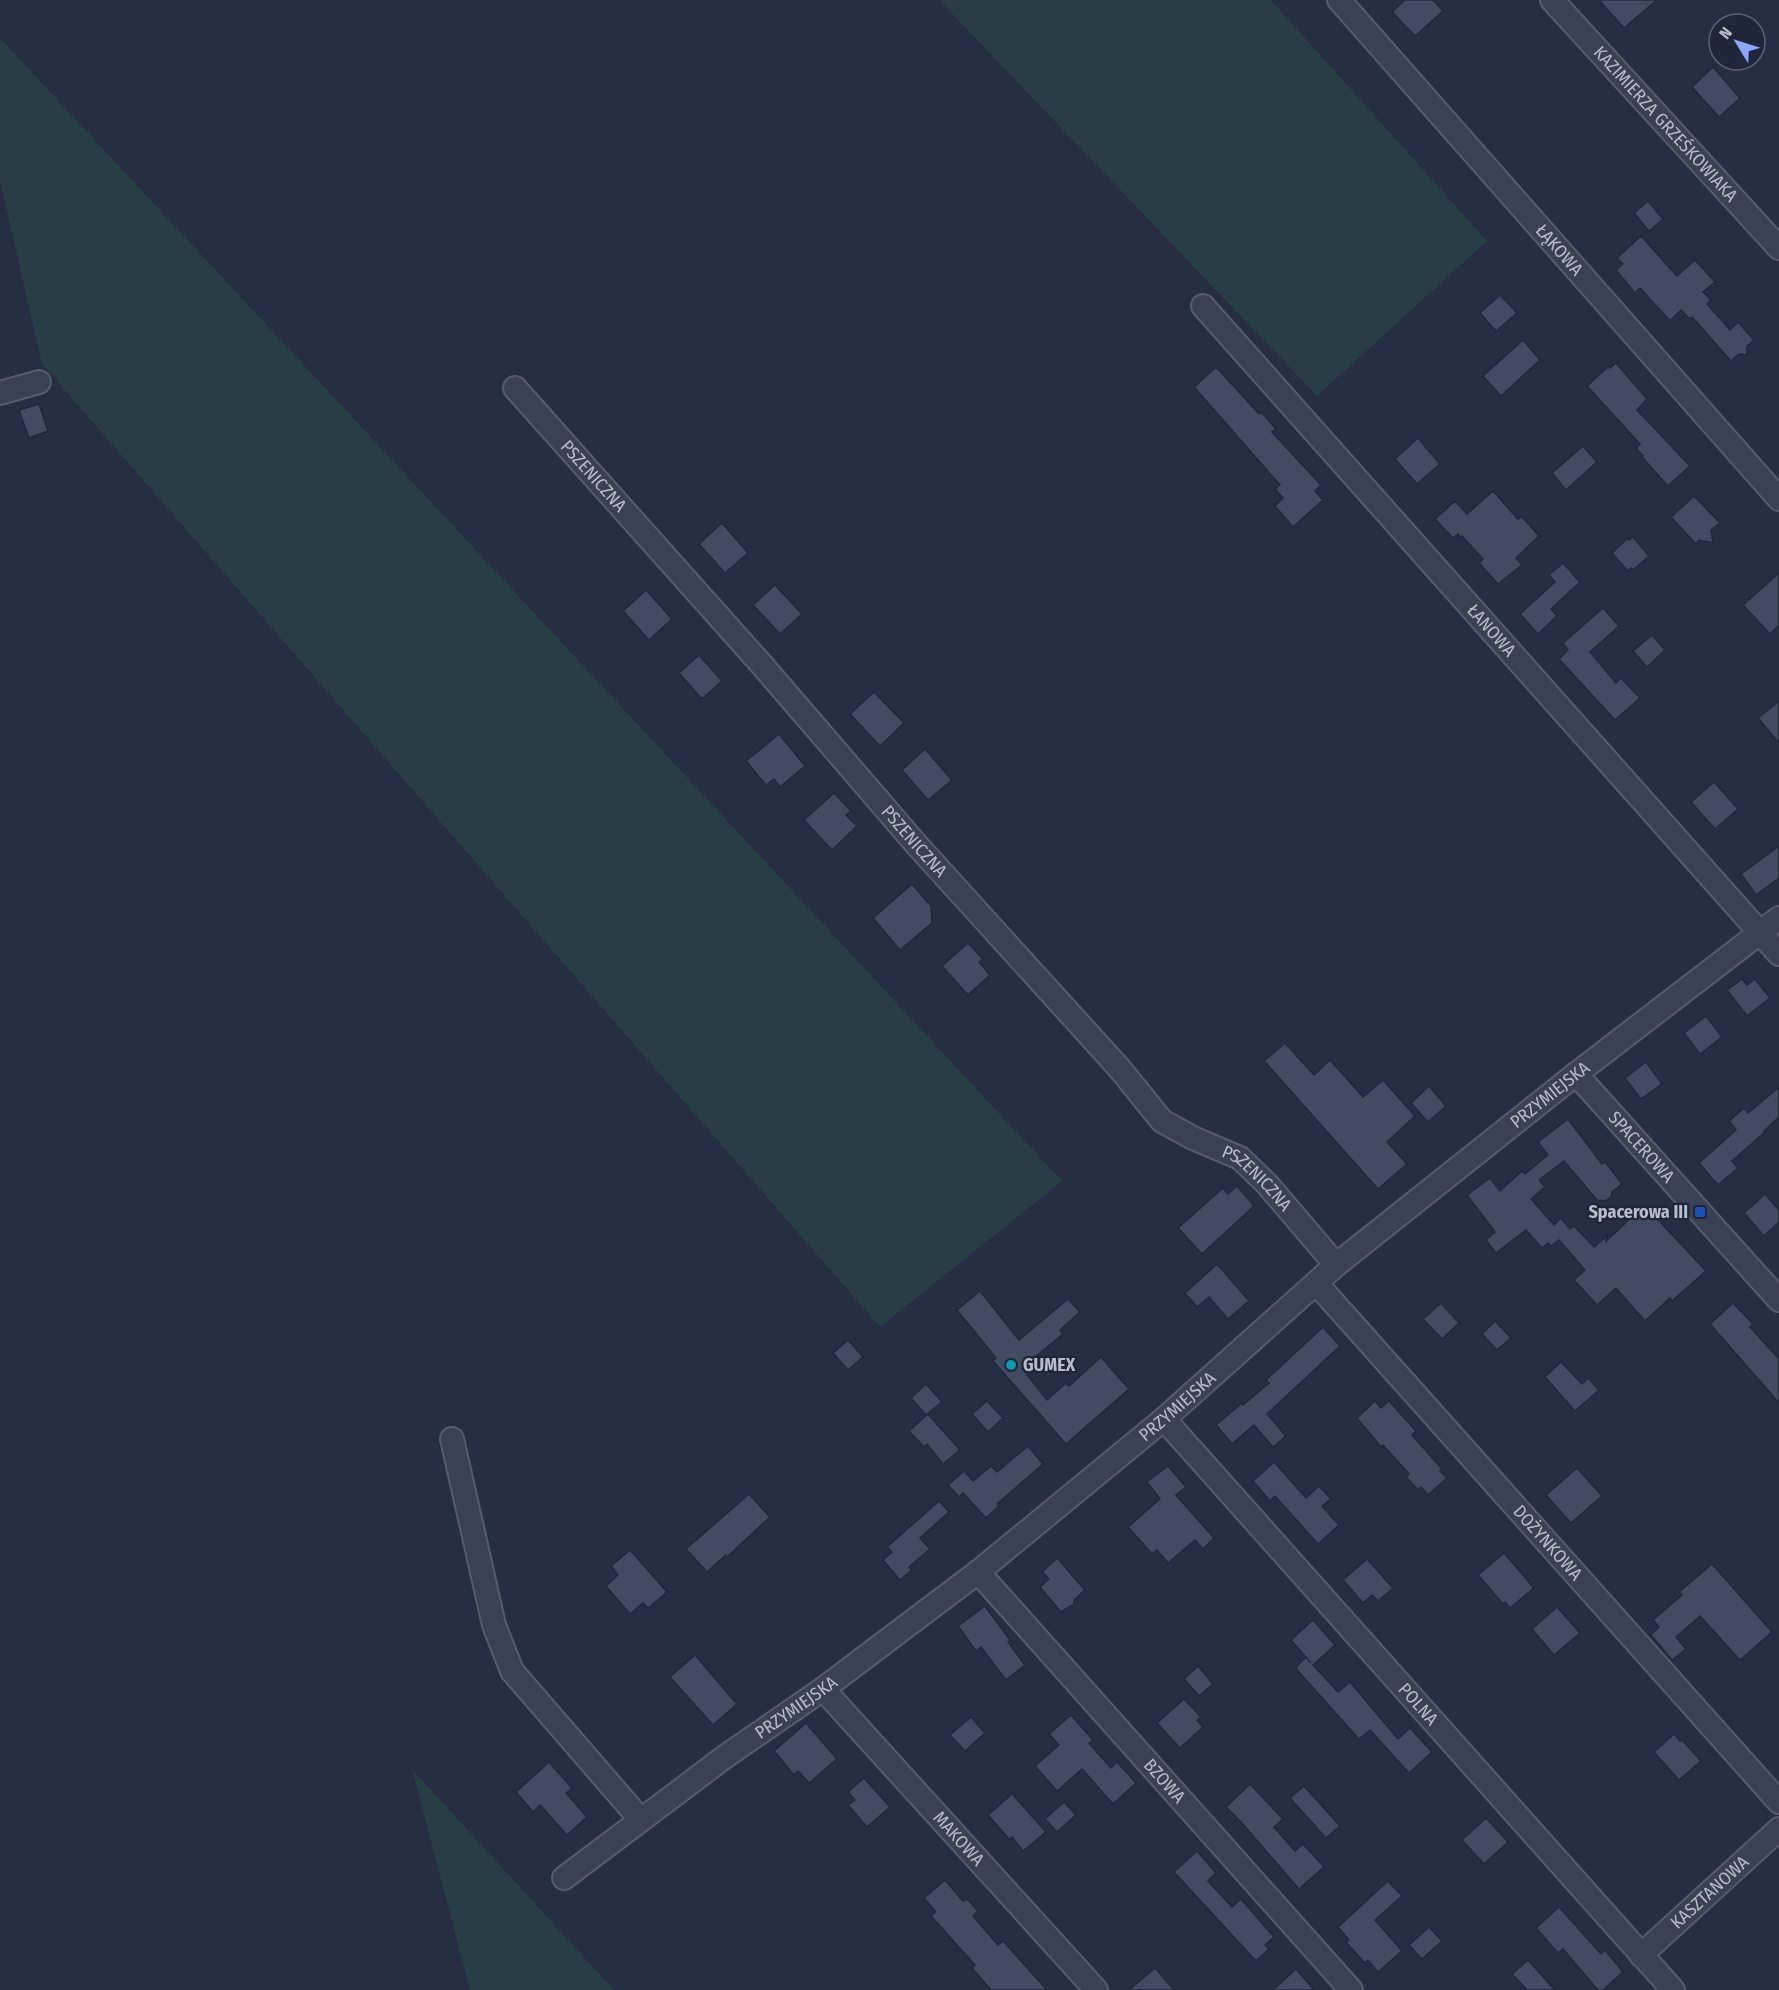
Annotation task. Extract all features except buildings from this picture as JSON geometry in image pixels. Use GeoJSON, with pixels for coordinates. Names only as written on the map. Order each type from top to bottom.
{"type":"FeatureCollection","features":[{"type":"Feature","properties":{"kind":"street","name":"ŁĄKOWA"},"geometry":{"type":"LineString","coordinates":[[1338,0],[1779,499]]}},
{"type":"Feature","properties":{"kind":"street","name":"KAZIMIERZA GRZEŚKOWIAKA"},"geometry":{"type":"LineString","coordinates":[[1552,0],[1779,248]]}},
{"type":"Feature","properties":{"kind":"street","name":"ŁANOWA"},"geometry":{"type":"LineString","coordinates":[[1203,306],[1779,954]]}},
{"type":"Feature","properties":{"kind":"street"},"geometry":{"type":"LineString","coordinates":[[0,393],[39,382]]}},
{"type":"Feature","properties":{"kind":"street","name":"PSZENICZNA"},"geometry":{"type":"LineString","coordinates":[[515,388],[762,665],[916,844],[1120,1069],[1162,1121],[1193,1138],[1240,1158],[1267,1184],[1336,1264]]}},
{"type":"Feature","properties":{"kind":"street","name":"PRZYMIEJSKA"},"geometry":{"type":"LineString","coordinates":[[564,1878],[640,1819],[823,1689],[978,1572],[1164,1419],[1336,1264],[1576,1074],[1779,918]]}},
{"type":"Feature","properties":{"kind":"street","name":"SPACEROWA"},"geometry":{"type":"LineString","coordinates":[[1576,1074],[1779,1300]]}},
{"type":"Feature","properties":{"kind":"street","name":"DOŻYNKOWA"},"geometry":{"type":"LineString","coordinates":[[1316,1283],[1779,1802]]}},
{"type":"Feature","properties":{"kind":"street","name":"POLNA"},"geometry":{"type":"LineString","coordinates":[[1164,1419],[1673,1990]]}},
{"type":"Feature","properties":{"kind":"street"},"geometry":{"type":"LineString","coordinates":[[452,1439],[494,1625],[512,1671],[640,1819]]}},
{"type":"Feature","properties":{"kind":"street","name":"BZOWA"},"geometry":{"type":"LineString","coordinates":[[978,1572],[1351,1990]]}},
{"type":"Feature","properties":{"kind":"street","name":"MAKOWA"},"geometry":{"type":"LineString","coordinates":[[823,1689],[1096,1990]]}},
{"type":"Feature","properties":{"kind":"street","name":"KASZTANOWA"},"geometry":{"type":"LineString","coordinates":[[1641,1955],[1779,1829]]}},
{"type":"Feature","properties":{"kind":"shaded area"},"geometry":{"type":"Polygon","coordinates":[[[939,0],[1271,0],[1487,241],[1317,396],[939,0]]]}},
{"type":"Feature","properties":{"kind":"shaded area"},"geometry":{"type":"Polygon","coordinates":[[[0,38],[1062,1181],[880,1327],[42,364],[0,181],[0,38]]]}},
{"type":"Feature","properties":{"kind":"shaded area"},"geometry":{"type":"Polygon","coordinates":[[[412,1769],[614,1990],[470,1990],[412,1769]]]}},
{"type":"Feature","properties":{"kind":"place","name":"Spacerowa III"},"geometry":{"type":"Point","coordinates":[1700,1212]}},
{"type":"Feature","properties":{"kind":"place","name":"GUMEX"},"geometry":{"type":"Point","coordinates":[1011,1365]}}]}
